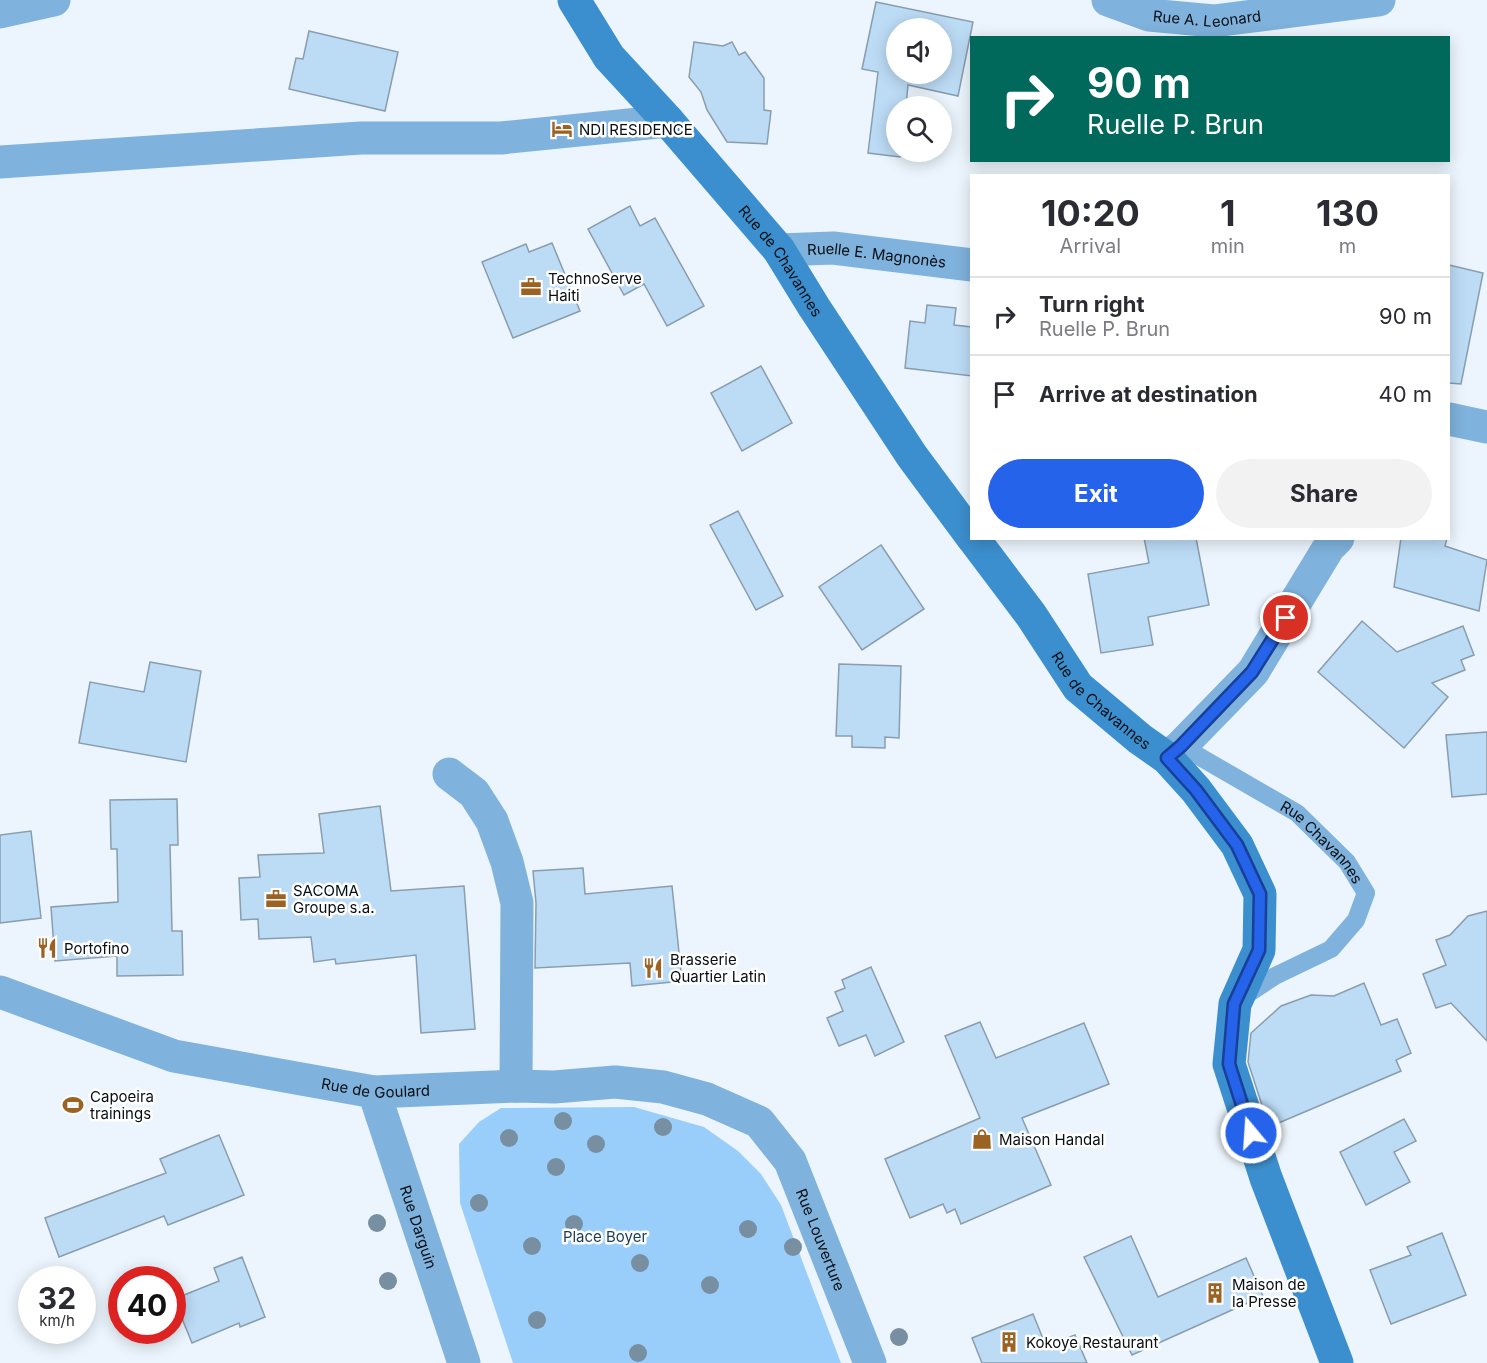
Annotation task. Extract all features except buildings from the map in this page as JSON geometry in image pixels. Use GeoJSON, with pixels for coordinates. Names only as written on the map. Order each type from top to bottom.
{"type":"FeatureCollection","features":[{"type":"Feature","properties":{"kind":"street"},"geometry":{"type":"LineString","coordinates":[[0,12],[54,0]]}},
{"type":"Feature","properties":{"kind":"street","name":"Rue de Chavannes"},"geometry":{"type":"LineString","coordinates":[[574,0],[609,57],[779,250],[912,456],[970,534]]}},
{"type":"Feature","properties":{"kind":"street","name":"Rue A. Leonard"},"geometry":{"type":"LineString","coordinates":[[1108,0],[1149,15],[1214,21],[1379,0]]}},
{"type":"Feature","properties":{"kind":"street"},"geometry":{"type":"LineString","coordinates":[[0,162],[361,138],[501,138],[668,122]]}},
{"type":"Feature","properties":{"kind":"street","name":"Ruelle E. Magnonès"},"geometry":{"type":"LineString","coordinates":[[779,250],[833,248],[970,265]]}},
{"type":"Feature","properties":{"kind":"street"},"geometry":{"type":"LineString","coordinates":[[1450,420],[1487,427]]}},
{"type":"Feature","properties":{"kind":"street","name":"Rue de Chavannes"},"geometry":{"type":"LineString","coordinates":[[975,540],[1031,615],[1078,687],[1140,739],[1174,752],[1196,790],[1237,845],[1260,894],[1259,950],[1234,1004],[1229,1064],[1266,1178],[1337,1363]]}},
{"type":"Feature","properties":{"kind":"street"},"geometry":{"type":"LineString","coordinates":[[1174,752],[1252,672],[1332,541]]}},
{"type":"Feature","properties":{"kind":"street"},"geometry":{"type":"LineString","coordinates":[[449,774],[474,793],[492,820],[507,862],[517,903],[516,1086]]}},
{"type":"Feature","properties":{"kind":"street","name":"Rue de Goulard"},"geometry":{"type":"LineString","coordinates":[[0,992],[174,1056],[374,1092],[516,1086],[554,1087],[615,1082],[663,1087],[707,1099],[759,1122]]}},
{"type":"Feature","properties":{"kind":"street","name":"Rue Darguin"},"geometry":{"type":"LineString","coordinates":[[374,1092],[464,1363]]}},
{"type":"Feature","properties":{"kind":"street","name":"Rue Louverture"},"geometry":{"type":"LineString","coordinates":[[759,1122],[790,1161],[870,1363]]}},
{"type":"Feature","properties":{"kind":"lane","name":"Rue Chavannes"},"geometry":{"type":"LineString","coordinates":[[1174,752],[1297,813],[1347,862],[1366,893],[1356,920],[1330,949],[1275,976],[1234,1004]]}},
{"type":"Feature","properties":{"kind":"green space","name":"Place Boyer"},"geometry":{"type":"Polygon","coordinates":[[[634,1107],[704,1127],[738,1151],[761,1174],[781,1205],[841,1363],[513,1363],[460,1203],[459,1144],[479,1122],[501,1108],[634,1107]]]}},
{"type":"Feature","properties":{"kind":"place","name":"NDI RESIDENCE"},"geometry":{"type":"Point","coordinates":[562,129]}},
{"type":"Feature","properties":{"kind":"place","name":"TechnoServe Haiti"},"geometry":{"type":"Point","coordinates":[531,287]}},
{"type":"Feature","properties":{"kind":"place","name":"SACOMA Groupe s.a."},"geometry":{"type":"Point","coordinates":[276,899]}},
{"type":"Feature","properties":{"kind":"place","name":"Portofino"},"geometry":{"type":"Point","coordinates":[47,948]}},
{"type":"Feature","properties":{"kind":"place","name":"Brasserie Quartier Latin"},"geometry":{"type":"Point","coordinates":[653,968]}},
{"type":"Feature","properties":{"kind":"place","name":"Capoeira trainings"},"geometry":{"type":"Point","coordinates":[73,1105]}},
{"type":"Feature","properties":{"kind":"place","name":"Maison Handal"},"geometry":{"type":"Point","coordinates":[982,1139]}},
{"type":"Feature","properties":{"kind":"place","name":"Maison de la Presse"},"geometry":{"type":"Point","coordinates":[1215,1293]}},
{"type":"Feature","properties":{"kind":"place","name":"Kokoye Restaurant"},"geometry":{"type":"Point","coordinates":[1009,1342]}},
{"type":"Feature","properties":{"kind":"route"},"geometry":{"type":"LineString","coordinates":[[1251,1133],[1229,1064],[1234,1004],[1259,950],[1260,894],[1237,845],[1196,790],[1167,758],[1252,672],[1286,618]]}}]}
